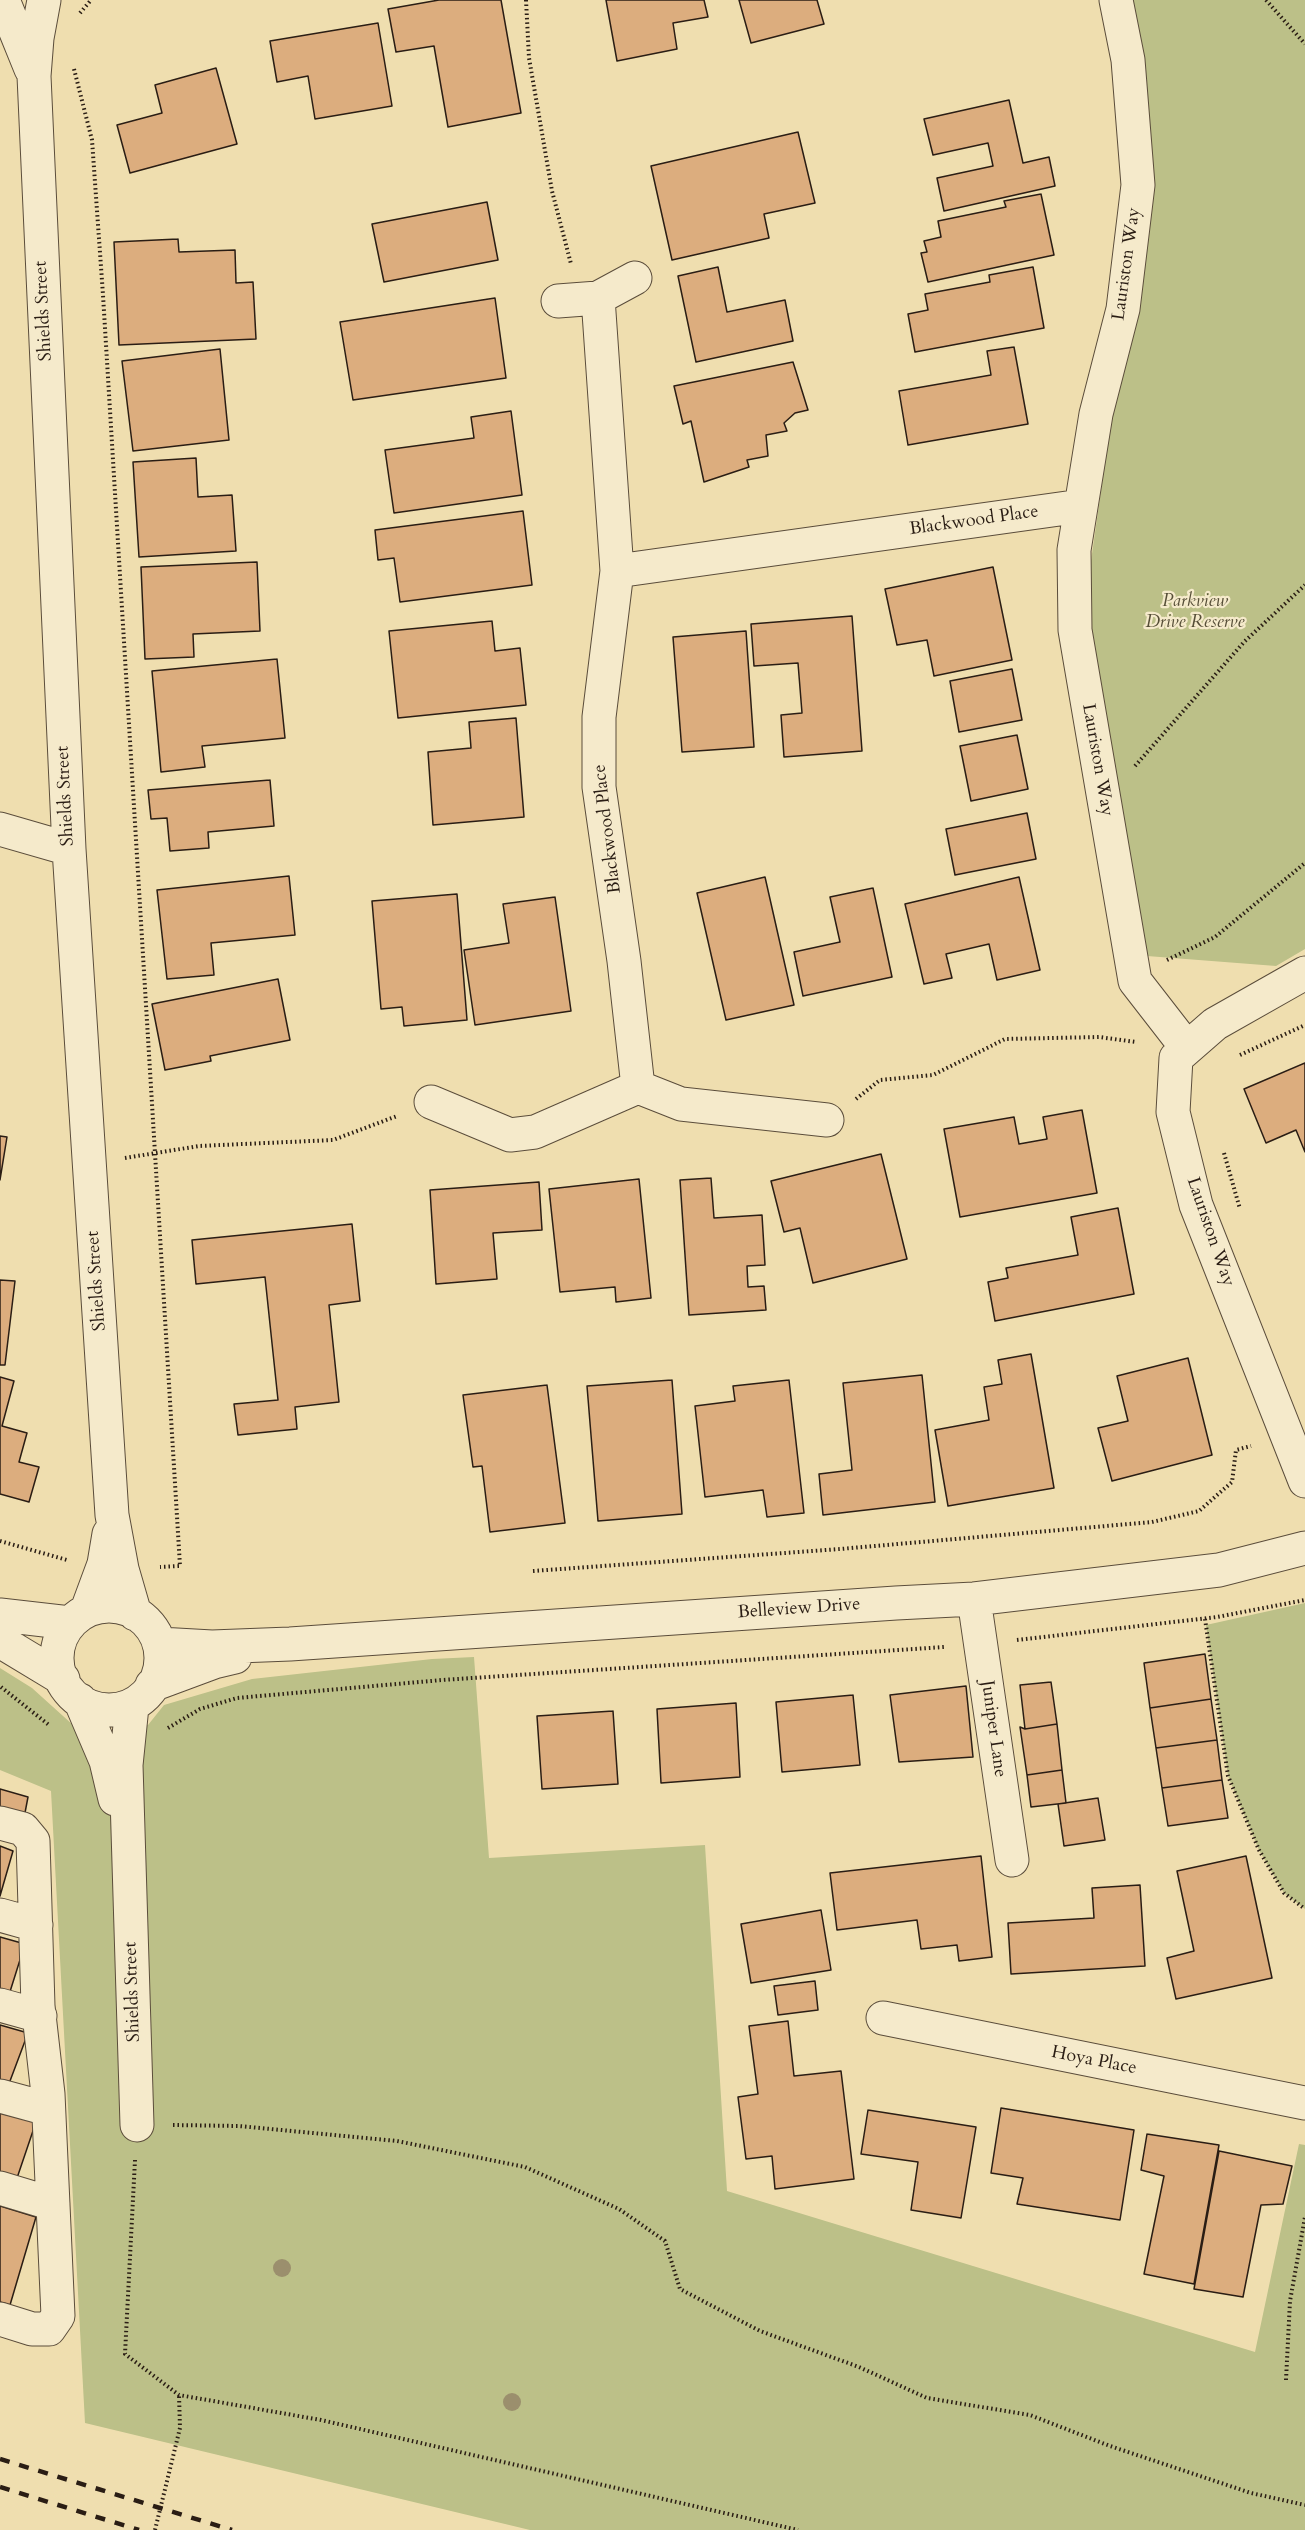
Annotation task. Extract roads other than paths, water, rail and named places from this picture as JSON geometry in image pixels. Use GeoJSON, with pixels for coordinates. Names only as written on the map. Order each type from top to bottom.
{"type":"FeatureCollection","features":[{"type":"Feature","properties":{"kind":"street","name":"Shields Street"},"geometry":{"type":"LineString","coordinates":[[3,0],[34,76]]}},
{"type":"Feature","properties":{"kind":"street","name":"Shields Street"},"geometry":{"type":"LineString","coordinates":[[45,0],[37,38],[34,76],[69,849],[112,1515],[112,1569],[135,1614]]}},
{"type":"Feature","properties":{"kind":"street","name":"Lauriston Way"},"geometry":{"type":"LineString","coordinates":[[1116,0],[1128,60],[1138,185],[1123,309],[1096,414],[1074,550],[1075,630],[1133,976],[1187,1048],[1176,1058],[1173,1112],[1196,1205],[1305,1481]]}},
{"type":"Feature","properties":{"kind":"street","name":"Blackwood Place"},"geometry":{"type":"LineString","coordinates":[[635,278],[579,300],[617,571],[599,717],[599,787],[638,1087]]}},
{"type":"Feature","properties":{"kind":"street","name":"Blackwood Place"},"geometry":{"type":"LineString","coordinates":[[617,571],[1081,506]]}},
{"type":"Feature","properties":{"kind":"street"},"geometry":{"type":"LineString","coordinates":[[0,829],[69,849]]}},
{"type":"Feature","properties":{"kind":"street"},"geometry":{"type":"LineString","coordinates":[[1187,1048],[1215,1024],[1305,973]]}},
{"type":"Feature","properties":{"kind":"street"},"geometry":{"type":"LineString","coordinates":[[431,1102],[510,1135],[535,1132],[638,1087],[681,1104],[827,1120]]}},
{"type":"Feature","properties":{"kind":"street","name":"Belleview Drive"},"geometry":{"type":"LineString","coordinates":[[159,1644],[212,1647],[290,1644],[884,1603],[974,1599],[1219,1570],[1305,1548]]}},
{"type":"Feature","properties":{"kind":"street","name":"Shields Street"},"geometry":{"type":"LineString","coordinates":[[79,1616],[112,1569]]}},
{"type":"Feature","properties":{"kind":"street","name":"Juniper Lane"},"geometry":{"type":"LineString","coordinates":[[974,1599],[1012,1860]]}},
{"type":"Feature","properties":{"kind":"street"},"geometry":{"type":"LineString","coordinates":[[0,1615],[79,1616],[109,1606],[125,1608],[145,1620],[159,1644],[159,1675],[138,1708],[97,1710],[71,1689],[0,1641]]}},
{"type":"Feature","properties":{"kind":"street"},"geometry":{"type":"LineString","coordinates":[[71,1689],[57,1667],[59,1643],[79,1616]]}},
{"type":"Feature","properties":{"kind":"street","name":"Belleview Drive"},"geometry":{"type":"LineString","coordinates":[[138,1708],[214,1662],[290,1644]]}},
{"type":"Feature","properties":{"kind":"street","name":"Shields Street"},"geometry":{"type":"LineString","coordinates":[[71,1689],[106,1761],[129,1859]]}},
{"type":"Feature","properties":{"kind":"street","name":"Shields Street"},"geometry":{"type":"LineString","coordinates":[[137,2125],[126,1765],[138,1708]]}},
{"type":"Feature","properties":{"kind":"street"},"geometry":{"type":"LineString","coordinates":[[0,1822],[23,1829],[33,1841],[39,2016],[48,2109],[58,2316],[49,2330],[32,2329],[0,2319]]}},
{"type":"Feature","properties":{"kind":"street"},"geometry":{"type":"LineString","coordinates":[[0,1915],[36,1925]]}},
{"type":"Feature","properties":{"kind":"street"},"geometry":{"type":"LineString","coordinates":[[0,2005],[39,2016]]}},
{"type":"Feature","properties":{"kind":"street","name":"Hoya Place"},"geometry":{"type":"LineString","coordinates":[[883,2018],[1305,2103]]}},
{"type":"Feature","properties":{"kind":"street"},"geometry":{"type":"LineString","coordinates":[[0,2096],[48,2109]]}},
{"type":"Feature","properties":{"kind":"street"},"geometry":{"type":"LineString","coordinates":[[0,2188],[53,2204]]}},
{"type":"Feature","properties":{"kind":"railway"},"geometry":{"type":"LineString","coordinates":[[0,2459],[232,2530]]}},
{"type":"Feature","properties":{"kind":"railway"},"geometry":{"type":"LineString","coordinates":[[0,2487],[139,2530]]}},
{"type":"Feature","properties":{"kind":"park label","name":"Parkview Drive Reserve"},"geometry":{"type":"Point","coordinates":[1195,612]}}]}
